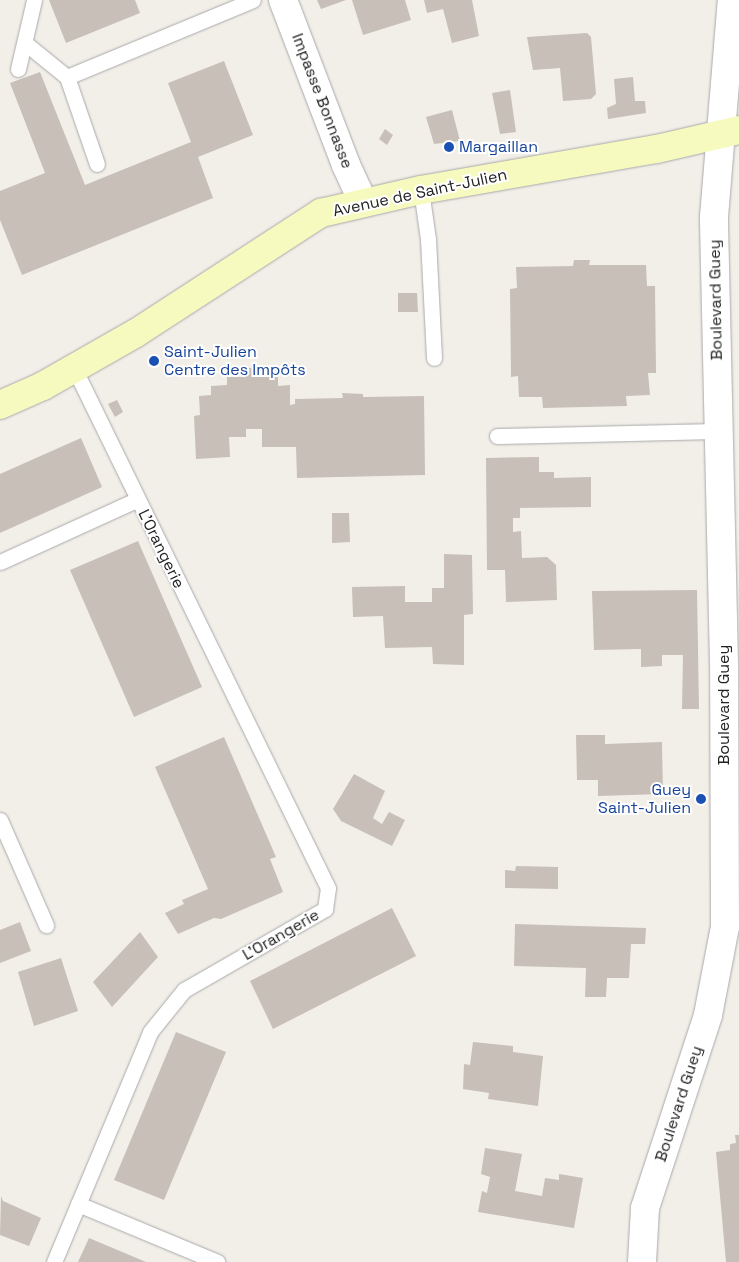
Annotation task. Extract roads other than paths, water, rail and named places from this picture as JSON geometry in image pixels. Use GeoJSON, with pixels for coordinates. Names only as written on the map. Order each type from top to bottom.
{"type":"FeatureCollection","features":[{"type":"Feature","properties":{"kind":"main road","name":"Avenue de Saint-Julien"},"geometry":{"type":"LineString","coordinates":[[0,405],[74,368],[204,290],[321,213],[421,190],[729,133]]}},
{"type":"Feature","properties":{"kind":"street","name":"Impasse Bonnasse"},"geometry":{"type":"LineString","coordinates":[[283,0],[346,165],[363,202]]}},
{"type":"Feature","properties":{"kind":"street","name":"Boulevard Guey"},"geometry":{"type":"LineString","coordinates":[[642,1262],[645,1208],[708,1015],[725,927],[724,662],[714,217],[729,133],[732,0]]}},
{"type":"Feature","properties":{"kind":"lane"},"geometry":{"type":"LineString","coordinates":[[18,69],[34,0]]}},
{"type":"Feature","properties":{"kind":"lane"},"geometry":{"type":"LineString","coordinates":[[67,77],[253,0]]}},
{"type":"Feature","properties":{"kind":"lane"},"geometry":{"type":"LineString","coordinates":[[25,43],[67,77],[97,164]]}},
{"type":"Feature","properties":{"kind":"lane"},"geometry":{"type":"LineString","coordinates":[[421,190],[428,239],[434,358]]}},
{"type":"Feature","properties":{"kind":"lane","name":"L'Orangerie"},"geometry":{"type":"LineString","coordinates":[[54,1262],[150,1032],[184,990],[312,919],[325,909],[328,888],[136,500],[74,368]]}},
{"type":"Feature","properties":{"kind":"lane"},"geometry":{"type":"LineString","coordinates":[[497,436],[719,431]]}},
{"type":"Feature","properties":{"kind":"lane","name":"L'Orangerie"},"geometry":{"type":"LineString","coordinates":[[0,562],[136,500]]}},
{"type":"Feature","properties":{"kind":"lane"},"geometry":{"type":"LineString","coordinates":[[0,820],[46,925]]}},
{"type":"Feature","properties":{"kind":"lane"},"geometry":{"type":"LineString","coordinates":[[78,1204],[217,1262]]}},
{"type":"Feature","properties":{"kind":"place","name":"Margaillan"},"geometry":{"type":"Point","coordinates":[449,147]}},
{"type":"Feature","properties":{"kind":"place","name":"Saint-Julien Centre des Impôts"},"geometry":{"type":"Point","coordinates":[154,361]}},
{"type":"Feature","properties":{"kind":"place","name":"Guey Saint-Julien"},"geometry":{"type":"Point","coordinates":[701,799]}}]}
